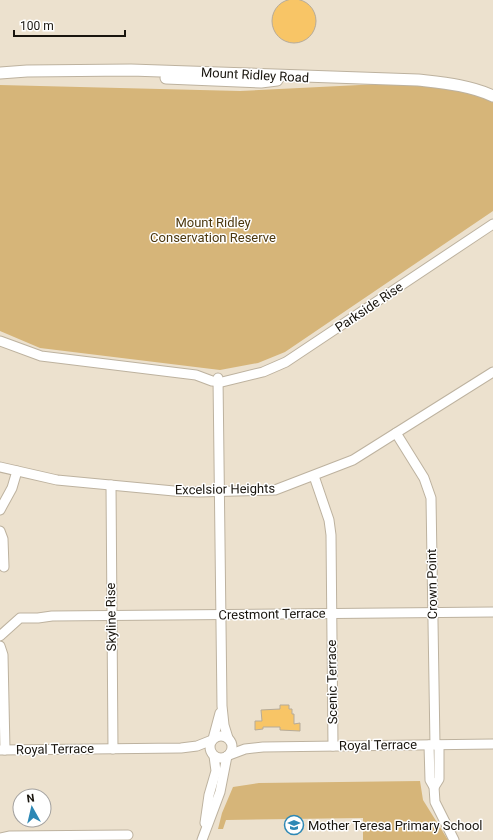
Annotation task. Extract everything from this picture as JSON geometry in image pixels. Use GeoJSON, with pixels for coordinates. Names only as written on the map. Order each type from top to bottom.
{"type":"FeatureCollection","features":[{"type":"Feature","properties":{"kind":"street","name":"Mount Ridley Road"},"geometry":{"type":"LineString","coordinates":[[0,69],[27,71],[276,74],[298,77],[418,80],[450,83],[487,90],[493,96]]}},
{"type":"Feature","properties":{"kind":"street","name":"Mount Ridley Road"},"geometry":{"type":"LineString","coordinates":[[0,73],[27,71]]}},
{"type":"Feature","properties":{"kind":"street","name":"Parkside Rise"},"geometry":{"type":"LineString","coordinates":[[0,341],[41,356],[196,375],[203,374],[218,380],[263,372],[286,362],[493,224]]}},
{"type":"Feature","properties":{"kind":"street","name":"Excelsior Heights"},"geometry":{"type":"LineString","coordinates":[[0,466],[56,480],[184,492],[275,490],[353,460],[491,377]]}},
{"type":"Feature","properties":{"kind":"street"},"geometry":{"type":"LineString","coordinates":[[203,836],[220,792],[228,755],[232,746],[224,725],[222,706],[218,380]]}},
{"type":"Feature","properties":{"kind":"street","name":"Crown Point"},"geometry":{"type":"LineString","coordinates":[[396,434],[424,478],[431,498],[434,745],[430,780],[434,787],[435,802],[454,840]]}},
{"type":"Feature","properties":{"kind":"street"},"geometry":{"type":"LineString","coordinates":[[0,510],[12,488],[17,471]]}},
{"type":"Feature","properties":{"kind":"street","name":"Scenic Terrace"},"geometry":{"type":"LineString","coordinates":[[314,476],[330,527],[333,746]]}},
{"type":"Feature","properties":{"kind":"street","name":"Skyline Rise"},"geometry":{"type":"LineString","coordinates":[[110,485],[113,749]]}},
{"type":"Feature","properties":{"kind":"street"},"geometry":{"type":"LineString","coordinates":[[0,531],[3,539],[4,567]]}},
{"type":"Feature","properties":{"kind":"street","name":"Crestmont Terrace"},"geometry":{"type":"LineString","coordinates":[[0,636],[20,618],[52,616],[493,612]]}},
{"type":"Feature","properties":{"kind":"street"},"geometry":{"type":"LineString","coordinates":[[0,646],[3,655],[2,750]]}},
{"type":"Feature","properties":{"kind":"street"},"geometry":{"type":"LineString","coordinates":[[203,836],[209,795],[216,771],[213,755],[209,746],[222,706]]}},
{"type":"Feature","properties":{"kind":"street"},"geometry":{"type":"LineString","coordinates":[[212,740],[219,736],[229,739]]}},
{"type":"Feature","properties":{"kind":"street","name":"Royal Terrace"},"geometry":{"type":"LineString","coordinates":[[229,739],[263,747]]}},
{"type":"Feature","properties":{"kind":"street","name":"Royal Terrace"},"geometry":{"type":"LineString","coordinates":[[181,748],[212,740]]}},
{"type":"Feature","properties":{"kind":"street","name":"Royal Terrace"},"geometry":{"type":"LineString","coordinates":[[228,755],[245,749],[263,747],[493,744]]}},
{"type":"Feature","properties":{"kind":"street","name":"Royal Terrace"},"geometry":{"type":"LineString","coordinates":[[2,750],[181,748],[213,755]]}},
{"type":"Feature","properties":{"kind":"street"},"geometry":{"type":"LineString","coordinates":[[213,755],[221,758],[228,755]]}},
{"type":"Feature","properties":{"kind":"street"},"geometry":{"type":"LineString","coordinates":[[0,828],[1,838],[128,835]]}},
{"type":"Feature","properties":{"kind":"green space","name":"Mount Ridley Conservation Reserve"},"geometry":{"type":"Polygon","coordinates":[[[380,84],[436,86],[493,99],[493,211],[285,352],[258,363],[220,370],[40,348],[0,331],[0,85],[240,91],[380,84]]]}},
{"type":"Feature","properties":{"kind":"green space"},"geometry":{"type":"Polygon","coordinates":[[[420,781],[423,800],[448,840],[363,840],[363,818],[226,820],[223,829],[218,829],[222,813],[233,787],[259,783],[420,781]]]}},
{"type":"Feature","properties":{"kind":"building"},"geometry":{"type":"Polygon","coordinates":[[[290,-1],[298,-1],[303,0],[310,5],[315,12],[315,30],[310,37],[303,42],[290,43],[282,40],[275,33],[272,25],[272,17],[275,9],[282,2],[290,-1]]]}},
{"type":"Feature","properties":{"kind":"building"},"geometry":{"type":"Polygon","coordinates":[[[280,705],[289,705],[289,709],[292,709],[292,714],[294,714],[294,724],[300,723],[300,731],[280,730],[280,727],[263,727],[263,729],[255,730],[255,721],[262,721],[261,710],[280,709],[280,705]]]}},
{"type":"Feature","properties":{"kind":"place","name":"Mother Teresa Primary School"},"geometry":{"type":"Point","coordinates":[294,825]}}]}
